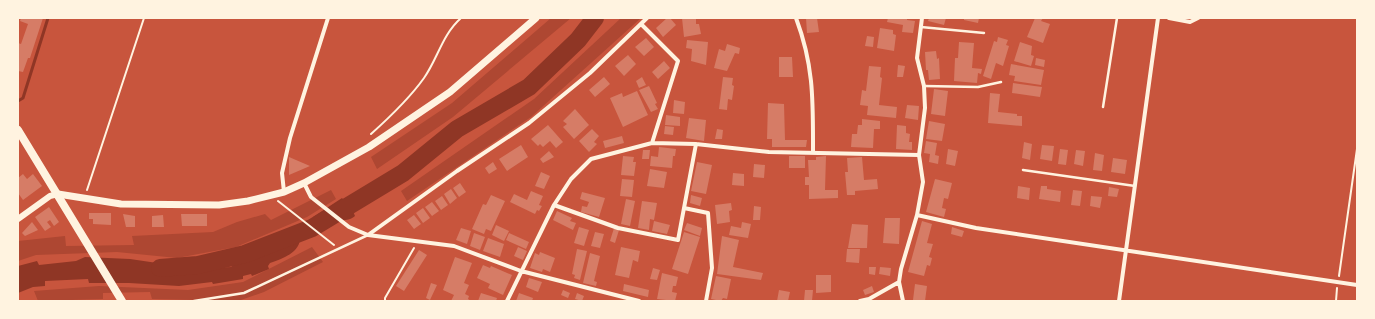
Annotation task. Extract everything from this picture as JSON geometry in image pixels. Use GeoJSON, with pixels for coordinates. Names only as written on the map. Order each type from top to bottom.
{"type":"FeatureCollection","features":[{"type":"Feature","properties":{"kind":"main road"},"geometry":{"type":"LineString","coordinates":[[58,194],[121,204],[219,205],[248,201],[284,192],[304,183],[369,147],[450,92],[536,18]]}},
{"type":"Feature","properties":{"kind":"main road"},"geometry":{"type":"LineString","coordinates":[[18,130],[122,301]]}},
{"type":"Feature","properties":{"kind":"street"},"geometry":{"type":"LineString","coordinates":[[284,192],[282,173],[290,138],[328,18]]}},
{"type":"Feature","properties":{"kind":"street"},"geometry":{"type":"LineString","coordinates":[[368,235],[457,171],[529,123],[590,73],[648,18]]}},
{"type":"Feature","properties":{"kind":"street"},"geometry":{"type":"LineString","coordinates":[[796,18],[806,45],[812,84],[813,152]]}},
{"type":"Feature","properties":{"kind":"street"},"geometry":{"type":"LineString","coordinates":[[903,301],[900,282],[901,269],[917,214],[923,182],[919,155],[925,108],[924,86],[917,58],[922,18]]}},
{"type":"Feature","properties":{"kind":"street"},"geometry":{"type":"LineString","coordinates":[[1119,301],[1158,18]]}},
{"type":"Feature","properties":{"kind":"street"},"geometry":{"type":"LineString","coordinates":[[1169,18],[1190,22],[1198,18]]}},
{"type":"Feature","properties":{"kind":"street"},"geometry":{"type":"LineString","coordinates":[[641,24],[678,60],[652,143]]}},
{"type":"Feature","properties":{"kind":"street"},"geometry":{"type":"LineString","coordinates":[[507,301],[554,205],[571,179],[592,159],[652,143],[696,144],[769,152],[919,155]]}},
{"type":"Feature","properties":{"kind":"street"},"geometry":{"type":"LineString","coordinates":[[554,205],[618,228],[678,240],[696,144]]}},
{"type":"Feature","properties":{"kind":"street"},"geometry":{"type":"LineString","coordinates":[[304,183],[311,198],[350,227],[368,235],[454,246],[521,271],[605,294],[638,301]]}},
{"type":"Feature","properties":{"kind":"street"},"geometry":{"type":"LineString","coordinates":[[18,219],[50,196],[58,194]]}},
{"type":"Feature","properties":{"kind":"street"},"geometry":{"type":"LineString","coordinates":[[684,208],[708,213],[712,268],[706,301]]}},
{"type":"Feature","properties":{"kind":"street"},"geometry":{"type":"LineString","coordinates":[[917,214],[976,228],[1126,252],[1357,285]]}},
{"type":"Feature","properties":{"kind":"street"},"geometry":{"type":"LineString","coordinates":[[860,301],[869,299],[900,282]]}},
{"type":"Feature","properties":{"kind":"lane"},"geometry":{"type":"LineString","coordinates":[[1103,107],[1117,18]]}},
{"type":"Feature","properties":{"kind":"lane"},"geometry":{"type":"LineString","coordinates":[[920,27],[984,33]]}},
{"type":"Feature","properties":{"kind":"lane"},"geometry":{"type":"LineString","coordinates":[[924,86],[978,87],[1001,82]]}},
{"type":"Feature","properties":{"kind":"lane"},"geometry":{"type":"LineString","coordinates":[[1022,170],[1135,186]]}},
{"type":"Feature","properties":{"kind":"lane"},"geometry":{"type":"LineString","coordinates":[[194,301],[244,293],[339,250],[368,235]]}},
{"type":"Feature","properties":{"kind":"path"},"geometry":{"type":"LineString","coordinates":[[86,199],[88,188],[144,18]]}},
{"type":"Feature","properties":{"kind":"path"},"geometry":{"type":"LineString","coordinates":[[369,147],[371,135],[399,107],[424,77],[443,39],[461,18]]}},
{"type":"Feature","properties":{"kind":"path"},"geometry":{"type":"LineString","coordinates":[[1336,301],[1357,149]]}},
{"type":"Feature","properties":{"kind":"path"},"geometry":{"type":"LineString","coordinates":[[279,203],[339,250]]}},
{"type":"Feature","properties":{"kind":"path"},"geometry":{"type":"LineString","coordinates":[[384,301],[418,241]]}},
{"type":"Feature","properties":{"kind":"shaded area"},"geometry":{"type":"Polygon","coordinates":[[[551,18],[571,18],[453,117],[377,169],[371,157],[452,103],[551,18]]]}},
{"type":"Feature","properties":{"kind":"shaded area"},"geometry":{"type":"Polygon","coordinates":[[[621,18],[641,18],[531,117],[407,201],[401,191],[534,99],[621,18]]]}},
{"type":"Feature","properties":{"kind":"shaded area"},"geometry":{"type":"Polygon","coordinates":[[[331,190],[336,199],[307,217],[236,247],[177,258],[117,252],[36,255],[18,261],[18,241],[65,236],[66,246],[134,245],[132,236],[213,232],[237,222],[265,214],[271,220],[331,190]]]}},
{"type":"Feature","properties":{"kind":"shaded area"},"geometry":{"type":"Polygon","coordinates":[[[342,198],[352,209],[355,216],[346,220],[324,222],[318,230],[308,238],[305,236],[300,239],[297,248],[289,255],[270,263],[268,266],[269,269],[252,276],[251,274],[243,276],[243,279],[213,284],[212,282],[179,286],[129,283],[89,283],[88,279],[45,281],[45,286],[33,287],[18,293],[18,266],[37,261],[39,265],[76,261],[85,257],[130,259],[198,269],[231,267],[260,246],[295,233],[297,229],[303,234],[315,220],[313,217],[342,198]]]}},
{"type":"Feature","properties":{"kind":"shaded area"},"geometry":{"type":"Polygon","coordinates":[[[312,247],[323,262],[264,292],[238,301],[152,299],[150,292],[103,293],[103,299],[38,301],[34,291],[99,286],[188,290],[243,282],[312,247]]]}},
{"type":"Feature","properties":{"kind":"building"},"geometry":{"type":"Polygon","coordinates":[[[21,18],[43,18],[30,58],[28,58],[23,72],[18,71],[18,43],[21,44],[28,24],[20,21],[21,18]]]}},
{"type":"Feature","properties":{"kind":"building"},"geometry":{"type":"Polygon","coordinates":[[[667,18],[670,18],[676,25],[663,37],[656,28],[667,18]]]}},
{"type":"Feature","properties":{"kind":"building"},"geometry":{"type":"Polygon","coordinates":[[[682,18],[696,18],[696,24],[699,24],[701,34],[684,37],[682,18]]]}},
{"type":"Feature","properties":{"kind":"building"},"geometry":{"type":"Polygon","coordinates":[[[806,18],[817,18],[819,32],[807,33],[806,18]]]}},
{"type":"Feature","properties":{"kind":"building"},"geometry":{"type":"Polygon","coordinates":[[[888,18],[907,18],[907,20],[915,21],[913,33],[902,32],[903,25],[887,22],[888,18]]]}},
{"type":"Feature","properties":{"kind":"building"},"geometry":{"type":"Polygon","coordinates":[[[929,18],[946,18],[944,25],[928,21],[929,18]]]}},
{"type":"Feature","properties":{"kind":"building"},"geometry":{"type":"Polygon","coordinates":[[[964,18],[979,18],[978,23],[964,20],[964,18]]]}},
{"type":"Feature","properties":{"kind":"building"},"geometry":{"type":"Polygon","coordinates":[[[1035,18],[1043,18],[1041,21],[1050,24],[1043,43],[1027,37],[1035,18]]]}},
{"type":"Feature","properties":{"kind":"building"},"geometry":{"type":"Polygon","coordinates":[[[880,28],[893,30],[893,34],[896,35],[894,51],[877,48],[880,28]]]}},
{"type":"Feature","properties":{"kind":"building"},"geometry":{"type":"Polygon","coordinates":[[[867,36],[874,37],[873,47],[865,46],[867,36]]]}},
{"type":"Feature","properties":{"kind":"building"},"geometry":{"type":"Polygon","coordinates":[[[998,37],[1008,40],[1006,45],[1009,46],[1003,66],[996,63],[991,79],[983,76],[994,41],[997,42],[998,37]]]}},
{"type":"Feature","properties":{"kind":"building"},"geometry":{"type":"Polygon","coordinates":[[[646,38],[654,47],[644,56],[635,47],[646,38]]]}},
{"type":"Feature","properties":{"kind":"building"},"geometry":{"type":"Polygon","coordinates":[[[687,40],[708,42],[706,65],[691,61],[692,49],[686,48],[687,40]]]}},
{"type":"Feature","properties":{"kind":"building"},"geometry":{"type":"Polygon","coordinates":[[[959,42],[974,43],[972,68],[982,69],[981,74],[978,73],[977,83],[954,81],[955,58],[958,58],[959,42]]]}},
{"type":"Feature","properties":{"kind":"building"},"geometry":{"type":"Polygon","coordinates":[[[1020,42],[1032,46],[1031,55],[1034,56],[1031,66],[1014,61],[1020,42]]]}},
{"type":"Feature","properties":{"kind":"building"},"geometry":{"type":"Polygon","coordinates":[[[727,44],[740,48],[739,54],[735,53],[727,71],[714,68],[719,49],[725,51],[727,44]]]}},
{"type":"Feature","properties":{"kind":"building"},"geometry":{"type":"Polygon","coordinates":[[[936,51],[937,59],[939,58],[940,79],[929,80],[928,70],[926,70],[925,52],[936,51]]]}},
{"type":"Feature","properties":{"kind":"building"},"geometry":{"type":"Polygon","coordinates":[[[628,55],[636,64],[624,76],[615,66],[628,55]]]}},
{"type":"Feature","properties":{"kind":"building"},"geometry":{"type":"Polygon","coordinates":[[[779,57],[792,57],[793,77],[779,77],[779,57]]]}},
{"type":"Feature","properties":{"kind":"building"},"geometry":{"type":"Polygon","coordinates":[[[1036,58],[1045,60],[1044,67],[1035,65],[1036,58]]]}},
{"type":"Feature","properties":{"kind":"building"},"geometry":{"type":"Polygon","coordinates":[[[664,61],[670,68],[658,79],[652,72],[664,61]]]}},
{"type":"Feature","properties":{"kind":"building"},"geometry":{"type":"Polygon","coordinates":[[[1011,64],[1044,70],[1041,85],[1014,81],[1015,76],[1009,75],[1011,64]]]}},
{"type":"Feature","properties":{"kind":"building"},"geometry":{"type":"Polygon","coordinates":[[[898,65],[905,66],[903,77],[897,77],[898,65]]]}},
{"type":"Feature","properties":{"kind":"building"},"geometry":{"type":"Polygon","coordinates":[[[869,66],[881,67],[880,77],[882,78],[879,105],[897,107],[896,118],[867,115],[868,106],[860,105],[862,90],[866,91],[869,66]]]}},
{"type":"Feature","properties":{"kind":"building"},"geometry":{"type":"Polygon","coordinates":[[[604,77],[610,84],[595,97],[589,90],[604,77]]]}},
{"type":"Feature","properties":{"kind":"building"},"geometry":{"type":"Polygon","coordinates":[[[642,77],[646,85],[639,88],[636,81],[642,77]]]}},
{"type":"Feature","properties":{"kind":"building"},"geometry":{"type":"Polygon","coordinates":[[[723,77],[733,78],[732,85],[734,86],[732,100],[728,99],[727,110],[719,109],[723,77]]]}},
{"type":"Feature","properties":{"kind":"building"},"geometry":{"type":"Polygon","coordinates":[[[1013,83],[1042,87],[1040,97],[1012,93],[1013,83]]]}},
{"type":"Feature","properties":{"kind":"building"},"geometry":{"type":"Polygon","coordinates":[[[649,86],[657,103],[655,104],[658,109],[651,112],[639,90],[649,86]]]}},
{"type":"Feature","properties":{"kind":"building"},"geometry":{"type":"Polygon","coordinates":[[[934,89],[948,91],[945,116],[931,114],[934,89]]]}},
{"type":"Feature","properties":{"kind":"building"},"geometry":{"type":"Polygon","coordinates":[[[637,91],[648,115],[623,127],[610,98],[622,93],[623,97],[637,91]]]}},
{"type":"Feature","properties":{"kind":"building"},"geometry":{"type":"Polygon","coordinates":[[[990,93],[1000,94],[998,112],[1022,116],[1022,126],[988,123],[990,93]]]}},
{"type":"Feature","properties":{"kind":"building"},"geometry":{"type":"Polygon","coordinates":[[[674,100],[685,102],[684,114],[673,113],[674,100]]]}},
{"type":"Feature","properties":{"kind":"building"},"geometry":{"type":"Polygon","coordinates":[[[768,103],[784,104],[785,140],[807,140],[806,147],[772,147],[772,139],[767,139],[768,103]]]}},
{"type":"Feature","properties":{"kind":"building"},"geometry":{"type":"Polygon","coordinates":[[[907,105],[919,106],[918,120],[905,118],[907,105]]]}},
{"type":"Feature","properties":{"kind":"building"},"geometry":{"type":"Polygon","coordinates":[[[575,109],[589,125],[574,139],[563,127],[567,124],[563,121],[575,109]]]}},
{"type":"Feature","properties":{"kind":"building"},"geometry":{"type":"Polygon","coordinates":[[[666,115],[680,117],[680,126],[665,125],[666,115]]]}},
{"type":"Feature","properties":{"kind":"building"},"geometry":{"type":"Polygon","coordinates":[[[689,118],[706,120],[704,141],[686,138],[689,118]]]}},
{"type":"Feature","properties":{"kind":"building"},"geometry":{"type":"Polygon","coordinates":[[[862,119],[880,121],[880,129],[874,129],[873,148],[851,147],[852,134],[857,134],[858,125],[862,125],[862,119]]]}},
{"type":"Feature","properties":{"kind":"building"},"geometry":{"type":"Polygon","coordinates":[[[929,121],[945,124],[942,141],[926,139],[929,121]]]}},
{"type":"Feature","properties":{"kind":"building"},"geometry":{"type":"Polygon","coordinates":[[[548,125],[563,142],[556,148],[550,141],[543,147],[540,144],[538,146],[531,139],[548,125]]]}},
{"type":"Feature","properties":{"kind":"building"},"geometry":{"type":"Polygon","coordinates":[[[897,125],[906,126],[906,133],[910,134],[909,142],[912,142],[912,150],[896,149],[897,125]]]}},
{"type":"Feature","properties":{"kind":"building"},"geometry":{"type":"Polygon","coordinates":[[[665,126],[674,127],[673,135],[664,134],[665,126]]]}},
{"type":"Feature","properties":{"kind":"building"},"geometry":{"type":"Polygon","coordinates":[[[592,129],[599,136],[594,142],[597,144],[589,152],[579,141],[592,129]]]}},
{"type":"Feature","properties":{"kind":"building"},"geometry":{"type":"Polygon","coordinates":[[[717,129],[723,130],[722,139],[715,139],[717,129]]]}},
{"type":"Feature","properties":{"kind":"building"},"geometry":{"type":"Polygon","coordinates":[[[622,136],[624,143],[605,148],[603,141],[622,136]]]}},
{"type":"Feature","properties":{"kind":"building"},"geometry":{"type":"Polygon","coordinates":[[[926,141],[937,143],[935,155],[939,156],[938,164],[929,162],[930,154],[924,153],[926,141]]]}},
{"type":"Feature","properties":{"kind":"building"},"geometry":{"type":"Polygon","coordinates":[[[1024,142],[1032,144],[1030,160],[1022,158],[1024,142]]]}},
{"type":"Feature","properties":{"kind":"building"},"geometry":{"type":"Polygon","coordinates":[[[521,145],[528,157],[507,171],[499,159],[521,145]]]}},
{"type":"Feature","properties":{"kind":"building"},"geometry":{"type":"Polygon","coordinates":[[[1042,145],[1054,146],[1052,161],[1040,159],[1042,145]]]}},
{"type":"Feature","properties":{"kind":"building"},"geometry":{"type":"Polygon","coordinates":[[[659,147],[676,149],[675,156],[673,156],[672,168],[650,166],[651,156],[658,157],[659,147]]]}},
{"type":"Feature","properties":{"kind":"building"},"geometry":{"type":"Polygon","coordinates":[[[948,149],[958,151],[955,166],[946,164],[948,149]]]}},
{"type":"Feature","properties":{"kind":"building"},"geometry":{"type":"Polygon","coordinates":[[[1060,149],[1068,150],[1066,165],[1058,164],[1060,149]]]}},
{"type":"Feature","properties":{"kind":"building"},"geometry":{"type":"Polygon","coordinates":[[[643,150],[650,150],[649,159],[642,159],[643,150]]]}},
{"type":"Feature","properties":{"kind":"building"},"geometry":{"type":"Polygon","coordinates":[[[1076,150],[1085,151],[1083,166],[1074,164],[1076,150]]]}},
{"type":"Feature","properties":{"kind":"building"},"geometry":{"type":"Polygon","coordinates":[[[549,151],[554,157],[543,163],[540,159],[549,151]]]}},
{"type":"Feature","properties":{"kind":"building"},"geometry":{"type":"Polygon","coordinates":[[[1095,153],[1104,155],[1102,171],[1093,170],[1095,153]]]}},
{"type":"Feature","properties":{"kind":"building"},"geometry":{"type":"Polygon","coordinates":[[[623,156],[634,157],[633,162],[636,162],[634,176],[621,175],[623,156]]]}},
{"type":"Feature","properties":{"kind":"building"},"geometry":{"type":"Polygon","coordinates":[[[789,156],[805,156],[805,168],[789,168],[789,156]]]}},
{"type":"Feature","properties":{"kind":"building"},"geometry":{"type":"Polygon","coordinates":[[[826,156],[825,190],[838,190],[838,198],[809,199],[809,185],[805,185],[805,177],[809,177],[808,160],[816,160],[816,157],[826,156]]]}},
{"type":"Feature","properties":{"kind":"building"},"geometry":{"type":"Polygon","coordinates":[[[289,157],[310,166],[289,175],[289,157]]]}},
{"type":"Feature","properties":{"kind":"building"},"geometry":{"type":"Polygon","coordinates":[[[862,157],[864,180],[877,179],[878,189],[855,191],[855,195],[847,195],[845,172],[848,172],[847,158],[862,157]]]}},
{"type":"Feature","properties":{"kind":"building"},"geometry":{"type":"Polygon","coordinates":[[[1113,158],[1127,160],[1125,174],[1111,172],[1113,158]]]}},
{"type":"Feature","properties":{"kind":"building"},"geometry":{"type":"Polygon","coordinates":[[[493,162],[497,169],[489,174],[485,168],[493,162]]]}},
{"type":"Feature","properties":{"kind":"building"},"geometry":{"type":"Polygon","coordinates":[[[697,162],[712,165],[706,194],[691,191],[697,162]]]}},
{"type":"Feature","properties":{"kind":"building"},"geometry":{"type":"Polygon","coordinates":[[[754,164],[765,165],[764,178],[753,177],[754,164]]]}},
{"type":"Feature","properties":{"kind":"building"},"geometry":{"type":"Polygon","coordinates":[[[650,169],[667,172],[664,188],[647,186],[650,169]]]}},
{"type":"Feature","properties":{"kind":"building"},"geometry":{"type":"Polygon","coordinates":[[[541,172],[550,176],[544,189],[535,186],[541,172]]]}},
{"type":"Feature","properties":{"kind":"building"},"geometry":{"type":"Polygon","coordinates":[[[733,173],[744,174],[744,186],[732,185],[733,173]]]}},
{"type":"Feature","properties":{"kind":"building"},"geometry":{"type":"Polygon","coordinates":[[[23,174],[27,179],[33,174],[42,186],[23,200],[18,193],[18,178],[23,174]]]}},
{"type":"Feature","properties":{"kind":"building"},"geometry":{"type":"Polygon","coordinates":[[[622,179],[634,180],[632,197],[620,196],[622,179]]]}},
{"type":"Feature","properties":{"kind":"building"},"geometry":{"type":"Polygon","coordinates":[[[935,179],[952,183],[948,199],[944,198],[942,208],[946,209],[944,217],[926,212],[935,179]]]}},
{"type":"Feature","properties":{"kind":"building"},"geometry":{"type":"Polygon","coordinates":[[[460,183],[466,192],[459,197],[453,188],[460,183]]]}},
{"type":"Feature","properties":{"kind":"building"},"geometry":{"type":"Polygon","coordinates":[[[1018,186],[1030,188],[1029,200],[1017,198],[1018,186]]]}},
{"type":"Feature","properties":{"kind":"building"},"geometry":{"type":"Polygon","coordinates":[[[1041,186],[1047,186],[1047,189],[1061,191],[1060,202],[1039,199],[1041,186]]]}},
{"type":"Feature","properties":{"kind":"building"},"geometry":{"type":"Polygon","coordinates":[[[1109,187],[1119,189],[1117,197],[1108,196],[1109,187]]]}},
{"type":"Feature","properties":{"kind":"building"},"geometry":{"type":"Polygon","coordinates":[[[451,189],[457,198],[450,204],[444,194],[451,189]]]}},
{"type":"Feature","properties":{"kind":"building"},"geometry":{"type":"Polygon","coordinates":[[[1073,190],[1082,191],[1080,206],[1071,205],[1073,190]]]}},
{"type":"Feature","properties":{"kind":"building"},"geometry":{"type":"Polygon","coordinates":[[[531,191],[543,196],[539,205],[542,206],[535,214],[510,202],[514,194],[527,200],[531,191]]]}},
{"type":"Feature","properties":{"kind":"building"},"geometry":{"type":"Polygon","coordinates":[[[582,192],[605,198],[599,217],[581,212],[582,206],[587,207],[589,202],[580,199],[582,192]]]}},
{"type":"Feature","properties":{"kind":"building"},"geometry":{"type":"Polygon","coordinates":[[[491,195],[505,201],[491,231],[486,229],[484,234],[472,229],[483,204],[486,205],[491,195]]]}},
{"type":"Feature","properties":{"kind":"building"},"geometry":{"type":"Polygon","coordinates":[[[691,195],[702,198],[700,206],[690,203],[691,195]]]}},
{"type":"Feature","properties":{"kind":"building"},"geometry":{"type":"Polygon","coordinates":[[[442,196],[448,205],[441,210],[435,201],[442,196]]]}},
{"type":"Feature","properties":{"kind":"building"},"geometry":{"type":"Polygon","coordinates":[[[1091,196],[1102,197],[1100,208],[1090,206],[1091,196]]]}},
{"type":"Feature","properties":{"kind":"building"},"geometry":{"type":"Polygon","coordinates":[[[626,199],[635,201],[630,226],[621,224],[626,199]]]}},
{"type":"Feature","properties":{"kind":"building"},"geometry":{"type":"Polygon","coordinates":[[[642,201],[657,203],[654,220],[650,219],[649,230],[638,228],[642,201]]]}},
{"type":"Feature","properties":{"kind":"building"},"geometry":{"type":"Polygon","coordinates":[[[432,202],[439,211],[432,216],[425,207],[432,202]]]}},
{"type":"Feature","properties":{"kind":"building"},"geometry":{"type":"Polygon","coordinates":[[[731,203],[732,210],[729,211],[730,222],[717,224],[715,205],[731,203]]]}},
{"type":"Feature","properties":{"kind":"building"},"geometry":{"type":"Polygon","coordinates":[[[754,206],[761,207],[760,220],[753,220],[754,206]]]}},
{"type":"Feature","properties":{"kind":"building"},"geometry":{"type":"Polygon","coordinates":[[[49,207],[59,222],[54,226],[50,220],[47,222],[51,227],[45,231],[35,217],[49,207]]]}},
{"type":"Feature","properties":{"kind":"building"},"geometry":{"type":"Polygon","coordinates":[[[423,208],[430,218],[423,223],[416,213],[423,208]]]}},
{"type":"Feature","properties":{"kind":"building"},"geometry":{"type":"Polygon","coordinates":[[[557,211],[572,218],[570,221],[576,223],[573,230],[553,220],[557,211]]]}},
{"type":"Feature","properties":{"kind":"building"},"geometry":{"type":"Polygon","coordinates":[[[89,213],[111,213],[111,225],[93,224],[93,219],[89,219],[89,213]]]}},
{"type":"Feature","properties":{"kind":"building"},"geometry":{"type":"Polygon","coordinates":[[[123,214],[135,216],[135,227],[126,227],[123,214]]]}},
{"type":"Feature","properties":{"kind":"building"},"geometry":{"type":"Polygon","coordinates":[[[181,214],[207,214],[207,226],[182,226],[181,214]]]}},
{"type":"Feature","properties":{"kind":"building"},"geometry":{"type":"Polygon","coordinates":[[[163,215],[164,227],[152,227],[152,216],[163,215]]]}},
{"type":"Feature","properties":{"kind":"building"},"geometry":{"type":"Polygon","coordinates":[[[414,215],[421,224],[414,229],[407,220],[414,215]]]}},
{"type":"Feature","properties":{"kind":"building"},"geometry":{"type":"Polygon","coordinates":[[[885,218],[900,218],[899,244],[883,243],[885,218]]]}},
{"type":"Feature","properties":{"kind":"building"},"geometry":{"type":"Polygon","coordinates":[[[654,221],[670,225],[667,234],[652,231],[654,221]]]}},
{"type":"Feature","properties":{"kind":"building"},"geometry":{"type":"Polygon","coordinates":[[[922,221],[932,224],[927,243],[933,244],[929,257],[932,258],[930,266],[927,265],[924,276],[908,272],[922,221]]]}},
{"type":"Feature","properties":{"kind":"building"},"geometry":{"type":"Polygon","coordinates":[[[32,222],[38,230],[25,236],[22,233],[32,222]]]}},
{"type":"Feature","properties":{"kind":"building"},"geometry":{"type":"Polygon","coordinates":[[[742,222],[751,224],[748,238],[729,235],[731,226],[741,228],[742,222]]]}},
{"type":"Feature","properties":{"kind":"building"},"geometry":{"type":"Polygon","coordinates":[[[687,223],[702,228],[700,236],[684,230],[687,223]]]}},
{"type":"Feature","properties":{"kind":"building"},"geometry":{"type":"Polygon","coordinates":[[[852,224],[868,225],[867,248],[848,248],[852,224]]]}},
{"type":"Feature","properties":{"kind":"building"},"geometry":{"type":"Polygon","coordinates":[[[496,225],[509,231],[504,241],[492,235],[496,225]]]}},
{"type":"Feature","properties":{"kind":"building"},"geometry":{"type":"Polygon","coordinates":[[[579,227],[589,230],[584,246],[574,243],[579,227]]]}},
{"type":"Feature","properties":{"kind":"building"},"geometry":{"type":"Polygon","coordinates":[[[952,227],[964,231],[962,237],[951,234],[952,227]]]}},
{"type":"Feature","properties":{"kind":"building"},"geometry":{"type":"Polygon","coordinates":[[[461,228],[471,231],[467,244],[456,240],[461,228]]]}},
{"type":"Feature","properties":{"kind":"building"},"geometry":{"type":"Polygon","coordinates":[[[614,228],[619,230],[615,243],[610,241],[614,228]]]}},
{"type":"Feature","properties":{"kind":"building"},"geometry":{"type":"Polygon","coordinates":[[[595,232],[604,234],[600,248],[591,246],[595,232]]]}},
{"type":"Feature","properties":{"kind":"building"},"geometry":{"type":"Polygon","coordinates":[[[684,232],[700,237],[688,274],[672,269],[684,232]]]}},
{"type":"Feature","properties":{"kind":"building"},"geometry":{"type":"Polygon","coordinates":[[[474,233],[485,237],[480,250],[470,246],[474,233]]]}},
{"type":"Feature","properties":{"kind":"building"},"geometry":{"type":"Polygon","coordinates":[[[509,233],[529,242],[526,249],[506,240],[509,233]]]}},
{"type":"Feature","properties":{"kind":"building"},"geometry":{"type":"Polygon","coordinates":[[[722,236],[739,240],[733,267],[763,273],[761,280],[717,274],[722,236]]]}},
{"type":"Feature","properties":{"kind":"building"},"geometry":{"type":"Polygon","coordinates":[[[488,238],[504,244],[500,257],[483,251],[488,238]]]}},
{"type":"Feature","properties":{"kind":"building"},"geometry":{"type":"Polygon","coordinates":[[[518,247],[527,251],[523,260],[514,256],[518,247]]]}},
{"type":"Feature","properties":{"kind":"building"},"geometry":{"type":"Polygon","coordinates":[[[621,247],[640,251],[638,262],[633,260],[629,278],[615,275],[621,247]]]}},
{"type":"Feature","properties":{"kind":"building"},"geometry":{"type":"Polygon","coordinates":[[[577,249],[587,251],[580,280],[574,278],[575,275],[572,274],[577,249]]]}},
{"type":"Feature","properties":{"kind":"building"},"geometry":{"type":"Polygon","coordinates":[[[847,249],[860,249],[859,263],[846,262],[847,249]]]}},
{"type":"Feature","properties":{"kind":"building"},"geometry":{"type":"Polygon","coordinates":[[[419,250],[427,255],[404,291],[396,286],[419,250]]]}},
{"type":"Feature","properties":{"kind":"building"},"geometry":{"type":"Polygon","coordinates":[[[540,252],[555,258],[550,272],[543,269],[542,272],[530,268],[535,253],[539,255],[540,252]]]}},
{"type":"Feature","properties":{"kind":"building"},"geometry":{"type":"Polygon","coordinates":[[[590,253],[600,256],[594,281],[597,282],[596,286],[583,283],[590,253]]]}},
{"type":"Feature","properties":{"kind":"building"},"geometry":{"type":"Polygon","coordinates":[[[455,257],[472,263],[464,283],[469,285],[465,294],[469,296],[468,299],[471,301],[451,301],[454,295],[443,290],[455,257]]]}},
{"type":"Feature","properties":{"kind":"building"},"geometry":{"type":"Polygon","coordinates":[[[483,265],[490,268],[491,266],[512,275],[503,295],[488,288],[490,284],[477,278],[483,265]]]}},
{"type":"Feature","properties":{"kind":"building"},"geometry":{"type":"Polygon","coordinates":[[[869,267],[876,267],[875,275],[869,274],[869,267]]]}},
{"type":"Feature","properties":{"kind":"building"},"geometry":{"type":"Polygon","coordinates":[[[880,267],[891,268],[890,276],[879,274],[880,267]]]}},
{"type":"Feature","properties":{"kind":"building"},"geometry":{"type":"Polygon","coordinates":[[[653,268],[660,270],[657,280],[650,279],[653,268]]]}},
{"type":"Feature","properties":{"kind":"building"},"geometry":{"type":"Polygon","coordinates":[[[662,273],[678,277],[676,286],[673,286],[672,292],[677,293],[675,301],[657,299],[662,273]]]}},
{"type":"Feature","properties":{"kind":"building"},"geometry":{"type":"Polygon","coordinates":[[[816,275],[831,275],[831,292],[816,293],[816,275]]]}},
{"type":"Feature","properties":{"kind":"building"},"geometry":{"type":"Polygon","coordinates":[[[716,276],[731,279],[727,299],[723,298],[721,301],[711,299],[716,276]]]}},
{"type":"Feature","properties":{"kind":"building"},"geometry":{"type":"Polygon","coordinates":[[[529,278],[542,282],[538,292],[526,287],[529,278]]]}},
{"type":"Feature","properties":{"kind":"building"},"geometry":{"type":"Polygon","coordinates":[[[431,283],[437,285],[430,300],[426,298],[431,283]]]}},
{"type":"Feature","properties":{"kind":"building"},"geometry":{"type":"Polygon","coordinates":[[[624,284],[649,290],[648,297],[623,291],[624,284]]]}},
{"type":"Feature","properties":{"kind":"building"},"geometry":{"type":"Polygon","coordinates":[[[915,284],[927,286],[925,301],[913,300],[915,284]]]}},
{"type":"Feature","properties":{"kind":"building"},"geometry":{"type":"Polygon","coordinates":[[[872,286],[874,292],[865,295],[863,290],[872,286]]]}},
{"type":"Feature","properties":{"kind":"building"},"geometry":{"type":"Polygon","coordinates":[[[563,290],[570,293],[568,298],[561,295],[563,290]]]}},
{"type":"Feature","properties":{"kind":"building"},"geometry":{"type":"Polygon","coordinates":[[[779,290],[790,292],[788,301],[777,301],[779,290]]]}},
{"type":"Feature","properties":{"kind":"building"},"geometry":{"type":"Polygon","coordinates":[[[805,290],[813,290],[812,301],[804,301],[805,290]]]}},
{"type":"Feature","properties":{"kind":"building"},"geometry":{"type":"Polygon","coordinates":[[[481,293],[497,298],[496,301],[478,301],[481,293]]]}},
{"type":"Feature","properties":{"kind":"building"},"geometry":{"type":"Polygon","coordinates":[[[519,293],[533,298],[532,301],[516,301],[519,293]]]}},
{"type":"Feature","properties":{"kind":"building"},"geometry":{"type":"Polygon","coordinates":[[[577,293],[584,296],[582,301],[575,299],[577,293]]]}},
{"type":"Feature","properties":{"kind":"waterway"},"geometry":{"type":"LineString","coordinates":[[18,101],[23,98],[48,18]]}},
{"type":"Feature","properties":{"kind":"waterway"},"geometry":{"type":"LineString","coordinates":[[160,268],[198,265],[245,254],[312,228],[403,173],[457,129],[529,87],[578,40],[595,18]]}}]}
